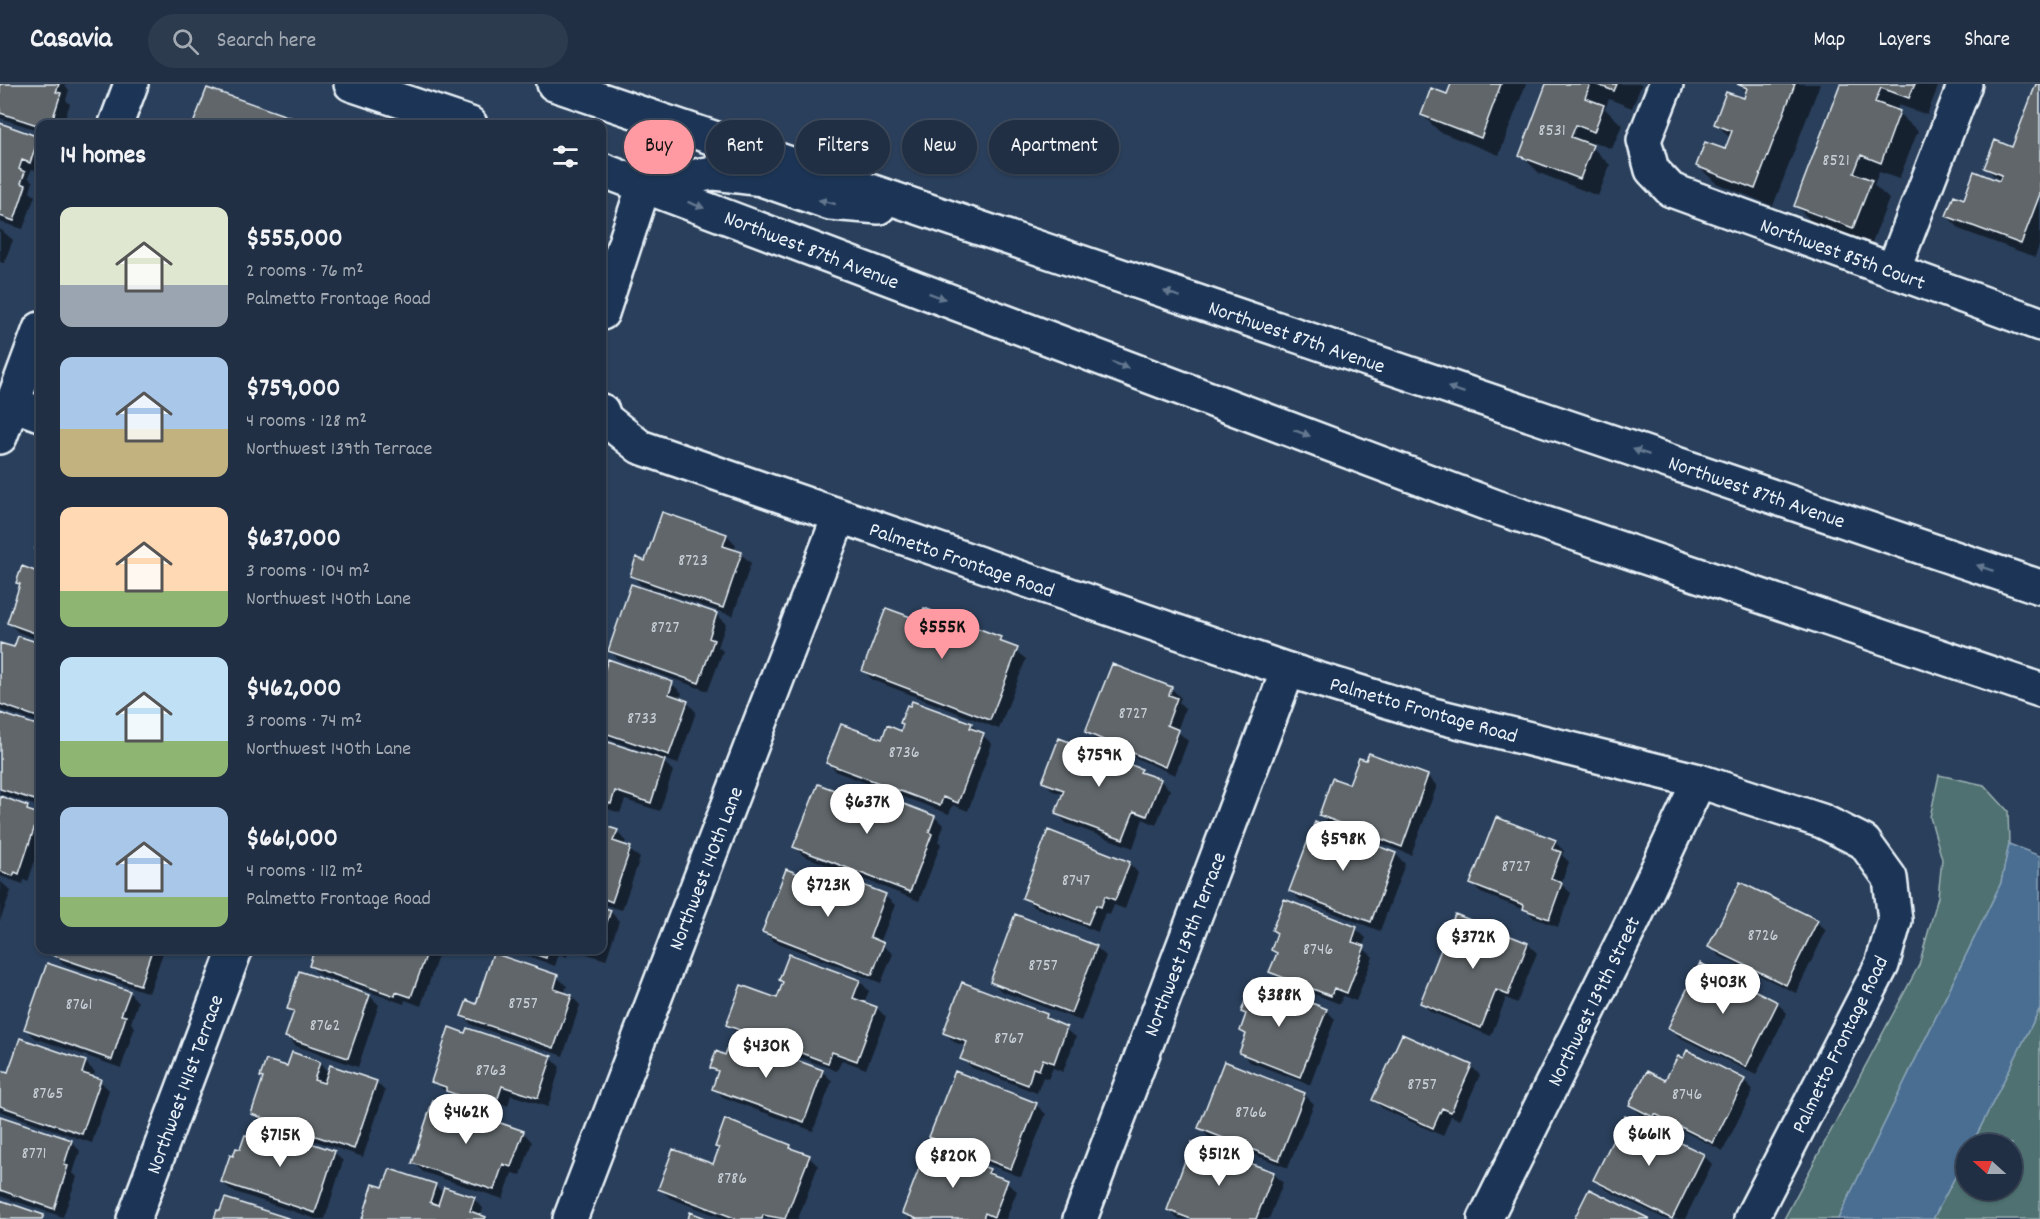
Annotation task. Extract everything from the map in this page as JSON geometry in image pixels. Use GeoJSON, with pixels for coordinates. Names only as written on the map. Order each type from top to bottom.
{"type":"FeatureCollection","features":[{"type":"Feature","properties":{"kind":"street"},"geometry":{"type":"LineString","coordinates":[[118,120],[131,84]]}},
{"type":"Feature","properties":{"kind":"street"},"geometry":{"type":"LineString","coordinates":[[351,84],[458,120]]}},
{"type":"Feature","properties":{"kind":"street","name":"Northwest 87th Avenue"},"geometry":{"type":"LineString","coordinates":[[554,84],[2040,587]]}},
{"type":"Feature","properties":{"kind":"street","name":"Northwest 85th Court"},"geometry":{"type":"LineString","coordinates":[[1666,84],[1644,140],[1652,170],[1671,190],[2040,324]]}},
{"type":"Feature","properties":{"kind":"street"},"geometry":{"type":"LineString","coordinates":[[1893,271],[1965,84]]}},
{"type":"Feature","properties":{"kind":"street","name":"Northwest 87th Avenue"},"geometry":{"type":"LineString","coordinates":[[606,171],[1499,508],[2040,690]]}},
{"type":"Feature","properties":{"kind":"street"},"geometry":{"type":"LineString","coordinates":[[606,301],[644,185],[713,172],[760,179],[830,203],[927,211]]}},
{"type":"Feature","properties":{"kind":"street"},"geometry":{"type":"LineString","coordinates":[[0,437],[27,409],[36,354]]}},
{"type":"Feature","properties":{"kind":"street","name":"Palmetto Frontage Road"},"geometry":{"type":"LineString","coordinates":[[606,420],[640,447],[1288,670],[1433,715],[1699,781],[1822,821],[1864,842],[1890,878],[1895,920],[1882,965],[1751,1219]]}},
{"type":"Feature","properties":{"kind":"street","name":"Northwest 140th Lane"},"geometry":{"type":"LineString","coordinates":[[570,1219],[839,517]]}},
{"type":"Feature","properties":{"kind":"street","name":"Northwest 139th Terrace"},"geometry":{"type":"LineString","coordinates":[[1080,1219],[1288,670]]}},
{"type":"Feature","properties":{"kind":"street","name":"Northwest 139th Street"},"geometry":{"type":"LineString","coordinates":[[1485,1219],[1633,921],[1699,781]]}},
{"type":"Feature","properties":{"kind":"street","name":"Northwest 141st Terrace"},"geometry":{"type":"LineString","coordinates":[[134,1219],[233,954]]}},
{"type":"Feature","properties":{"kind":"green space"},"geometry":{"type":"Polygon","coordinates":[[[1939,775],[1984,785],[2008,811],[2009,844],[2001,883],[1838,1219],[1784,1219],[1919,965],[1938,897],[1942,859],[1930,817],[1939,775]]]}},
{"type":"Feature","properties":{"kind":"green space"},"geometry":{"type":"Polygon","coordinates":[[[2040,1008],[2040,1219],[1933,1219],[1956,1175],[1956,1200],[2022,1200],[2022,1134],[1977,1134],[2040,1008]]]}},
{"type":"Feature","properties":{"kind":"water"},"geometry":{"type":"Polygon","coordinates":[[[2009,844],[2040,856],[2040,1008],[1977,1134],[1956,1134],[1956,1175],[1933,1219],[1838,1219],[2001,883],[2009,844]]]}},
{"type":"Feature","properties":{"kind":"building"},"geometry":{"type":"Polygon","coordinates":[[[0,84],[59,84],[56,92],[61,93],[52,120],[36,120],[36,125],[0,113],[0,84]]]}},
{"type":"Feature","properties":{"kind":"building"},"geometry":{"type":"Polygon","coordinates":[[[1451,84],[1501,84],[1481,138],[1421,115],[1431,88],[1447,94],[1451,84]]]}},
{"type":"Feature","properties":{"kind":"building"},"geometry":{"type":"Polygon","coordinates":[[[1546,84],[1590,84],[1585,98],[1604,105],[1594,132],[1576,125],[1571,137],[1593,145],[1580,179],[1519,156],[1546,84]]]}},
{"type":"Feature","properties":{"kind":"building"},"geometry":{"type":"Polygon","coordinates":[[[1595,84],[1617,84],[1614,91],[1595,84]]]}},
{"type":"Feature","properties":{"kind":"building"},"geometry":{"type":"Polygon","coordinates":[[[1737,84],[1795,84],[1755,189],[1696,166],[1705,142],[1725,149],[1732,131],[1714,124],[1726,92],[1744,98],[1747,88],[1737,84]]]}},
{"type":"Feature","properties":{"kind":"building"},"geometry":{"type":"Polygon","coordinates":[[[1840,84],[1915,84],[1909,98],[1881,88],[1875,102],[1900,111],[1881,163],[1861,155],[1854,173],[1872,180],[1853,228],[1794,206],[1840,84]]]}},
{"type":"Feature","properties":{"kind":"building"},"geometry":{"type":"Polygon","coordinates":[[[2036,84],[2040,84],[2040,194],[2021,244],[1946,216],[1954,195],[1964,199],[1974,171],[1999,181],[2002,175],[1984,168],[1995,140],[2012,147],[2036,84]]]}},
{"type":"Feature","properties":{"kind":"building"},"geometry":{"type":"Polygon","coordinates":[[[207,88],[299,120],[195,120],[207,88]]]}},
{"type":"Feature","properties":{"kind":"building"},"geometry":{"type":"Polygon","coordinates":[[[0,123],[36,136],[36,146],[30,163],[22,160],[19,169],[25,172],[21,183],[26,185],[14,221],[0,216],[0,123]]]}},
{"type":"Feature","properties":{"kind":"building"},"geometry":{"type":"Polygon","coordinates":[[[662,512],[727,534],[723,546],[742,552],[723,608],[630,576],[636,557],[645,561],[662,512]]]}},
{"type":"Feature","properties":{"kind":"building"},"geometry":{"type":"Polygon","coordinates":[[[22,566],[36,571],[36,634],[7,623],[20,584],[16,583],[22,566]]]}},
{"type":"Feature","properties":{"kind":"building"},"geometry":{"type":"Polygon","coordinates":[[[631,584],[717,613],[709,638],[714,640],[699,683],[608,651],[631,584]]]}},
{"type":"Feature","properties":{"kind":"building"},"geometry":{"type":"Polygon","coordinates":[[[886,608],[919,620],[924,608],[1001,637],[999,641],[1018,648],[990,720],[862,671],[886,608]]]}},
{"type":"Feature","properties":{"kind":"building"},"geometry":{"type":"Polygon","coordinates":[[[18,636],[36,642],[36,717],[0,704],[0,643],[14,647],[18,636]]]}},
{"type":"Feature","properties":{"kind":"building"},"geometry":{"type":"Polygon","coordinates":[[[608,659],[673,682],[669,694],[688,701],[669,755],[606,733],[606,665],[608,659]]]}},
{"type":"Feature","properties":{"kind":"building"},"geometry":{"type":"Polygon","coordinates":[[[1112,664],[1172,687],[1169,695],[1177,698],[1167,725],[1179,730],[1165,767],[1085,732],[1112,664]]]}},
{"type":"Feature","properties":{"kind":"building"},"geometry":{"type":"Polygon","coordinates":[[[912,701],[972,723],[970,728],[984,733],[958,803],[943,797],[940,806],[826,763],[841,724],[882,739],[887,725],[901,731],[903,724],[900,723],[907,705],[910,706],[912,701]]]}},
{"type":"Feature","properties":{"kind":"building"},"geometry":{"type":"Polygon","coordinates":[[[0,713],[36,725],[36,798],[35,800],[0,789],[0,713]]]}},
{"type":"Feature","properties":{"kind":"building"},"geometry":{"type":"Polygon","coordinates":[[[1059,738],[1142,769],[1140,772],[1161,779],[1147,816],[1134,811],[1123,839],[1055,814],[1064,790],[1042,782],[1059,738]]]}},
{"type":"Feature","properties":{"kind":"building"},"geometry":{"type":"Polygon","coordinates":[[[606,741],[665,760],[651,803],[615,791],[611,804],[606,802],[606,741]]]}},
{"type":"Feature","properties":{"kind":"building"},"geometry":{"type":"Polygon","coordinates":[[[1369,753],[1428,775],[1402,847],[1319,815],[1332,778],[1349,784],[1359,758],[1366,760],[1369,753]]]}},
{"type":"Feature","properties":{"kind":"building"},"geometry":{"type":"Polygon","coordinates":[[[818,784],[853,797],[857,786],[935,816],[929,832],[932,834],[910,892],[793,847],[818,784]]]}},
{"type":"Feature","properties":{"kind":"building"},"geometry":{"type":"Polygon","coordinates":[[[0,796],[28,806],[27,810],[36,813],[36,823],[19,874],[15,872],[13,876],[0,871],[0,796]]]}},
{"type":"Feature","properties":{"kind":"building"},"geometry":{"type":"Polygon","coordinates":[[[1496,817],[1556,840],[1552,849],[1561,852],[1551,878],[1562,883],[1549,919],[1523,909],[1524,905],[1470,884],[1496,817]]]}},
{"type":"Feature","properties":{"kind":"building"},"geometry":{"type":"Polygon","coordinates":[[[1315,822],[1396,853],[1371,922],[1289,891],[1315,822]]]}},
{"type":"Feature","properties":{"kind":"building"},"geometry":{"type":"Polygon","coordinates":[[[606,826],[618,830],[613,841],[631,847],[612,902],[606,900],[606,826]]]}},
{"type":"Feature","properties":{"kind":"building"},"geometry":{"type":"Polygon","coordinates":[[[1048,830],[1130,862],[1115,900],[1105,896],[1101,907],[1096,905],[1088,924],[1022,898],[1048,830]]]}},
{"type":"Feature","properties":{"kind":"building"},"geometry":{"type":"Polygon","coordinates":[[[786,869],[820,882],[824,870],[886,894],[870,937],[884,943],[872,975],[762,932],[786,869]]]}},
{"type":"Feature","properties":{"kind":"building"},"geometry":{"type":"Polygon","coordinates":[[[1740,882],[1818,920],[1786,985],[1708,947],[1740,882]]]}},
{"type":"Feature","properties":{"kind":"building"},"geometry":{"type":"Polygon","coordinates":[[[1284,899],[1357,927],[1352,942],[1365,946],[1347,993],[1334,988],[1331,996],[1269,972],[1277,953],[1271,950],[1277,933],[1272,930],[1284,899]]]}},
{"type":"Feature","properties":{"kind":"building"},"geometry":{"type":"Polygon","coordinates":[[[606,908],[611,910],[606,925],[606,908]]]}},
{"type":"Feature","properties":{"kind":"building"},"geometry":{"type":"Polygon","coordinates":[[[1015,914],[1097,946],[1071,1013],[990,982],[1015,914]]]}},
{"type":"Feature","properties":{"kind":"building"},"geometry":{"type":"Polygon","coordinates":[[[1455,914],[1528,943],[1508,995],[1496,990],[1481,1028],[1420,1003],[1455,914]]]}},
{"type":"Feature","properties":{"kind":"building"},"geometry":{"type":"Polygon","coordinates":[[[52,954],[151,954],[140,985],[52,954]]]}},
{"type":"Feature","properties":{"kind":"building"},"geometry":{"type":"Polygon","coordinates":[[[313,954],[427,954],[411,997],[396,992],[395,996],[309,966],[313,954]]]}},
{"type":"Feature","properties":{"kind":"building"},"geometry":{"type":"Polygon","coordinates":[[[493,954],[558,975],[554,989],[572,995],[554,1048],[461,1016],[467,1000],[476,1004],[493,954]]]}},
{"type":"Feature","properties":{"kind":"building"},"geometry":{"type":"Polygon","coordinates":[[[534,954],[547,954],[546,958],[534,954]]]}},
{"type":"Feature","properties":{"kind":"building"},"geometry":{"type":"Polygon","coordinates":[[[789,954],[860,980],[853,998],[877,1007],[857,1061],[832,1052],[828,1063],[726,1025],[741,985],[777,998],[783,982],[779,980],[789,954]]]}},
{"type":"Feature","properties":{"kind":"building"},"geometry":{"type":"Polygon","coordinates":[[[47,963],[130,991],[121,1015],[126,1016],[112,1060],[24,1029],[47,963]]]}},
{"type":"Feature","properties":{"kind":"building"},"geometry":{"type":"Polygon","coordinates":[[[1700,963],[1778,1002],[1746,1067],[1668,1028],[1700,963]]]}},
{"type":"Feature","properties":{"kind":"building"},"geometry":{"type":"Polygon","coordinates":[[[299,971],[370,995],[348,1058],[285,1037],[294,1011],[287,1009],[299,971]]]}},
{"type":"Feature","properties":{"kind":"building"},"geometry":{"type":"Polygon","coordinates":[[[1253,980],[1327,1009],[1300,1077],[1239,1053],[1246,1034],[1240,1031],[1246,1014],[1241,1012],[1253,980]]]}},
{"type":"Feature","properties":{"kind":"building"},"geometry":{"type":"Polygon","coordinates":[[[962,982],[1047,1014],[1046,1018],[1067,1027],[1054,1063],[1043,1059],[1039,1070],[1033,1068],[1028,1085],[960,1059],[967,1042],[943,1033],[962,982]]]}},
{"type":"Feature","properties":{"kind":"building"},"geometry":{"type":"Polygon","coordinates":[[[449,1027],[465,1033],[467,1028],[552,1056],[538,1098],[502,1086],[498,1098],[491,1095],[488,1106],[446,1091],[446,1087],[431,1082],[449,1027]]]}},
{"type":"Feature","properties":{"kind":"building"},"geometry":{"type":"Polygon","coordinates":[[[1402,1034],[1472,1065],[1451,1112],[1442,1108],[1433,1128],[1372,1100],[1402,1034]]]}},
{"type":"Feature","properties":{"kind":"building"},"geometry":{"type":"Polygon","coordinates":[[[732,1036],[823,1070],[804,1122],[712,1089],[718,1071],[710,1068],[716,1051],[725,1055],[732,1036]]]}},
{"type":"Feature","properties":{"kind":"building"},"geometry":{"type":"Polygon","coordinates":[[[20,1038],[86,1061],[82,1073],[101,1079],[82,1134],[0,1106],[0,1072],[1,1070],[8,1072],[20,1038]]]}},
{"type":"Feature","properties":{"kind":"building"},"geometry":{"type":"Polygon","coordinates":[[[1687,1050],[1745,1079],[1713,1143],[1655,1114],[1653,1117],[1629,1105],[1647,1071],[1665,1080],[1678,1056],[1683,1058],[1687,1050]]]}},
{"type":"Feature","properties":{"kind":"building"},"geometry":{"type":"Polygon","coordinates":[[[292,1052],[320,1062],[314,1080],[324,1083],[330,1065],[377,1081],[354,1149],[251,1114],[263,1078],[260,1077],[266,1060],[287,1066],[292,1052]]]}},
{"type":"Feature","properties":{"kind":"building"},"geometry":{"type":"Polygon","coordinates":[[[1224,1061],[1305,1093],[1279,1160],[1198,1128],[1224,1061]]]}},
{"type":"Feature","properties":{"kind":"building"},"geometry":{"type":"Polygon","coordinates":[[[955,1071],[1037,1103],[1011,1169],[929,1137],[955,1071]]]}},
{"type":"Feature","properties":{"kind":"building"},"geometry":{"type":"Polygon","coordinates":[[[433,1100],[524,1131],[511,1167],[503,1164],[494,1190],[412,1163],[433,1100]]]}},
{"type":"Feature","properties":{"kind":"building"},"geometry":{"type":"Polygon","coordinates":[[[0,1116],[72,1140],[64,1165],[68,1166],[54,1209],[0,1190],[0,1116]]]}},
{"type":"Feature","properties":{"kind":"building"},"geometry":{"type":"Polygon","coordinates":[[[1625,1116],[1704,1154],[1672,1219],[1593,1180],[1625,1116]]]}},
{"type":"Feature","properties":{"kind":"building"},"geometry":{"type":"Polygon","coordinates":[[[725,1119],[810,1155],[785,1219],[763,1215],[762,1219],[737,1219],[658,1189],[673,1149],[713,1164],[719,1148],[715,1147],[725,1119]]]}},
{"type":"Feature","properties":{"kind":"building"},"geometry":{"type":"Polygon","coordinates":[[[253,1124],[335,1151],[315,1213],[221,1182],[230,1155],[233,1156],[236,1148],[240,1149],[245,1135],[249,1136],[253,1124]]]}},
{"type":"Feature","properties":{"kind":"building"},"geometry":{"type":"Polygon","coordinates":[[[1192,1142],[1274,1172],[1256,1219],[1191,1219],[1167,1210],[1192,1142]]]}},
{"type":"Feature","properties":{"kind":"building"},"geometry":{"type":"Polygon","coordinates":[[[928,1145],[990,1169],[988,1173],[1008,1180],[994,1217],[985,1213],[983,1219],[917,1219],[902,1213],[928,1145]]]}},
{"type":"Feature","properties":{"kind":"building"},"geometry":{"type":"Polygon","coordinates":[[[390,1169],[436,1184],[430,1202],[438,1205],[444,1187],[475,1197],[470,1211],[486,1217],[485,1219],[362,1219],[373,1184],[383,1187],[390,1169]]]}},
{"type":"Feature","properties":{"kind":"building"},"geometry":{"type":"Polygon","coordinates":[[[1589,1189],[1650,1219],[1574,1219],[1589,1189]]]}},
{"type":"Feature","properties":{"kind":"building"},"geometry":{"type":"Polygon","coordinates":[[[225,1198],[291,1219],[214,1219],[225,1198]]]}},
{"type":"Feature","properties":{"kind":"building"},"geometry":{"type":"Polygon","coordinates":[[[0,1200],[44,1215],[42,1219],[0,1219],[0,1200]]]}},
{"type":"Feature","properties":{"kind":"building"},"geometry":{"type":"Polygon","coordinates":[[[690,1212],[708,1219],[688,1219],[690,1212]]]}}]}
